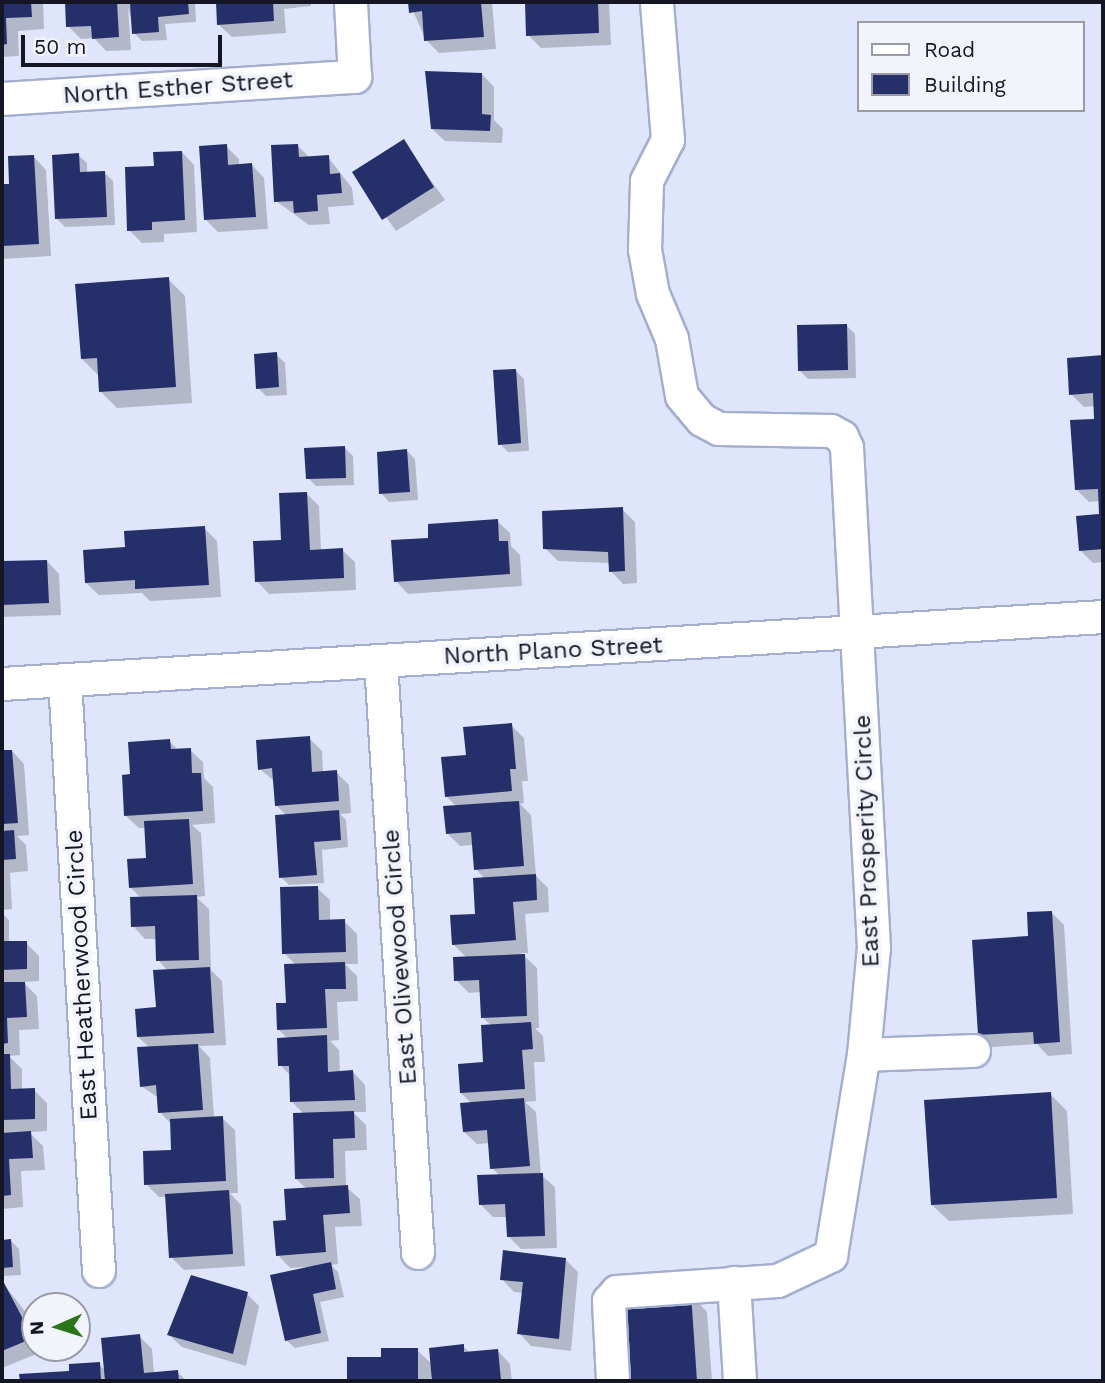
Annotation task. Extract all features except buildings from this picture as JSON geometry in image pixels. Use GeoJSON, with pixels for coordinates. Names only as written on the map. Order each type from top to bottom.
{"type":"FeatureCollection","features":[{"type":"Feature","properties":{"kind":"street","name":"North Esther Street"},"geometry":{"type":"LineString","coordinates":[[2,99],[355,77],[351,2]]}},
{"type":"Feature","properties":{"kind":"street","name":"East Prosperity Circle"},"geometry":{"type":"LineString","coordinates":[[657,2],[668,140],[647,181],[645,250],[653,294],[672,339],[682,396],[702,420],[719,429],[831,431],[842,437],[847,448],[874,948],[864,1055],[831,1256],[778,1281],[734,1283]]}},
{"type":"Feature","properties":{"kind":"street","name":"North Plano Street"},"geometry":{"type":"LineString","coordinates":[[2,684],[1103,617]]}},
{"type":"Feature","properties":{"kind":"street","name":"East Olivewood Circle"},"geometry":{"type":"LineString","coordinates":[[381,662],[418,1253]]}},
{"type":"Feature","properties":{"kind":"street","name":"East Heatherwood Circle"},"geometry":{"type":"LineString","coordinates":[[65,680],[99,1271]]}},
{"type":"Feature","properties":{"kind":"street"},"geometry":{"type":"LineString","coordinates":[[864,1055],[974,1051]]}},
{"type":"Feature","properties":{"kind":"street"},"geometry":{"type":"LineString","coordinates":[[613,1381],[609,1301],[617,1292],[734,1283],[740,1381]]}}]}
